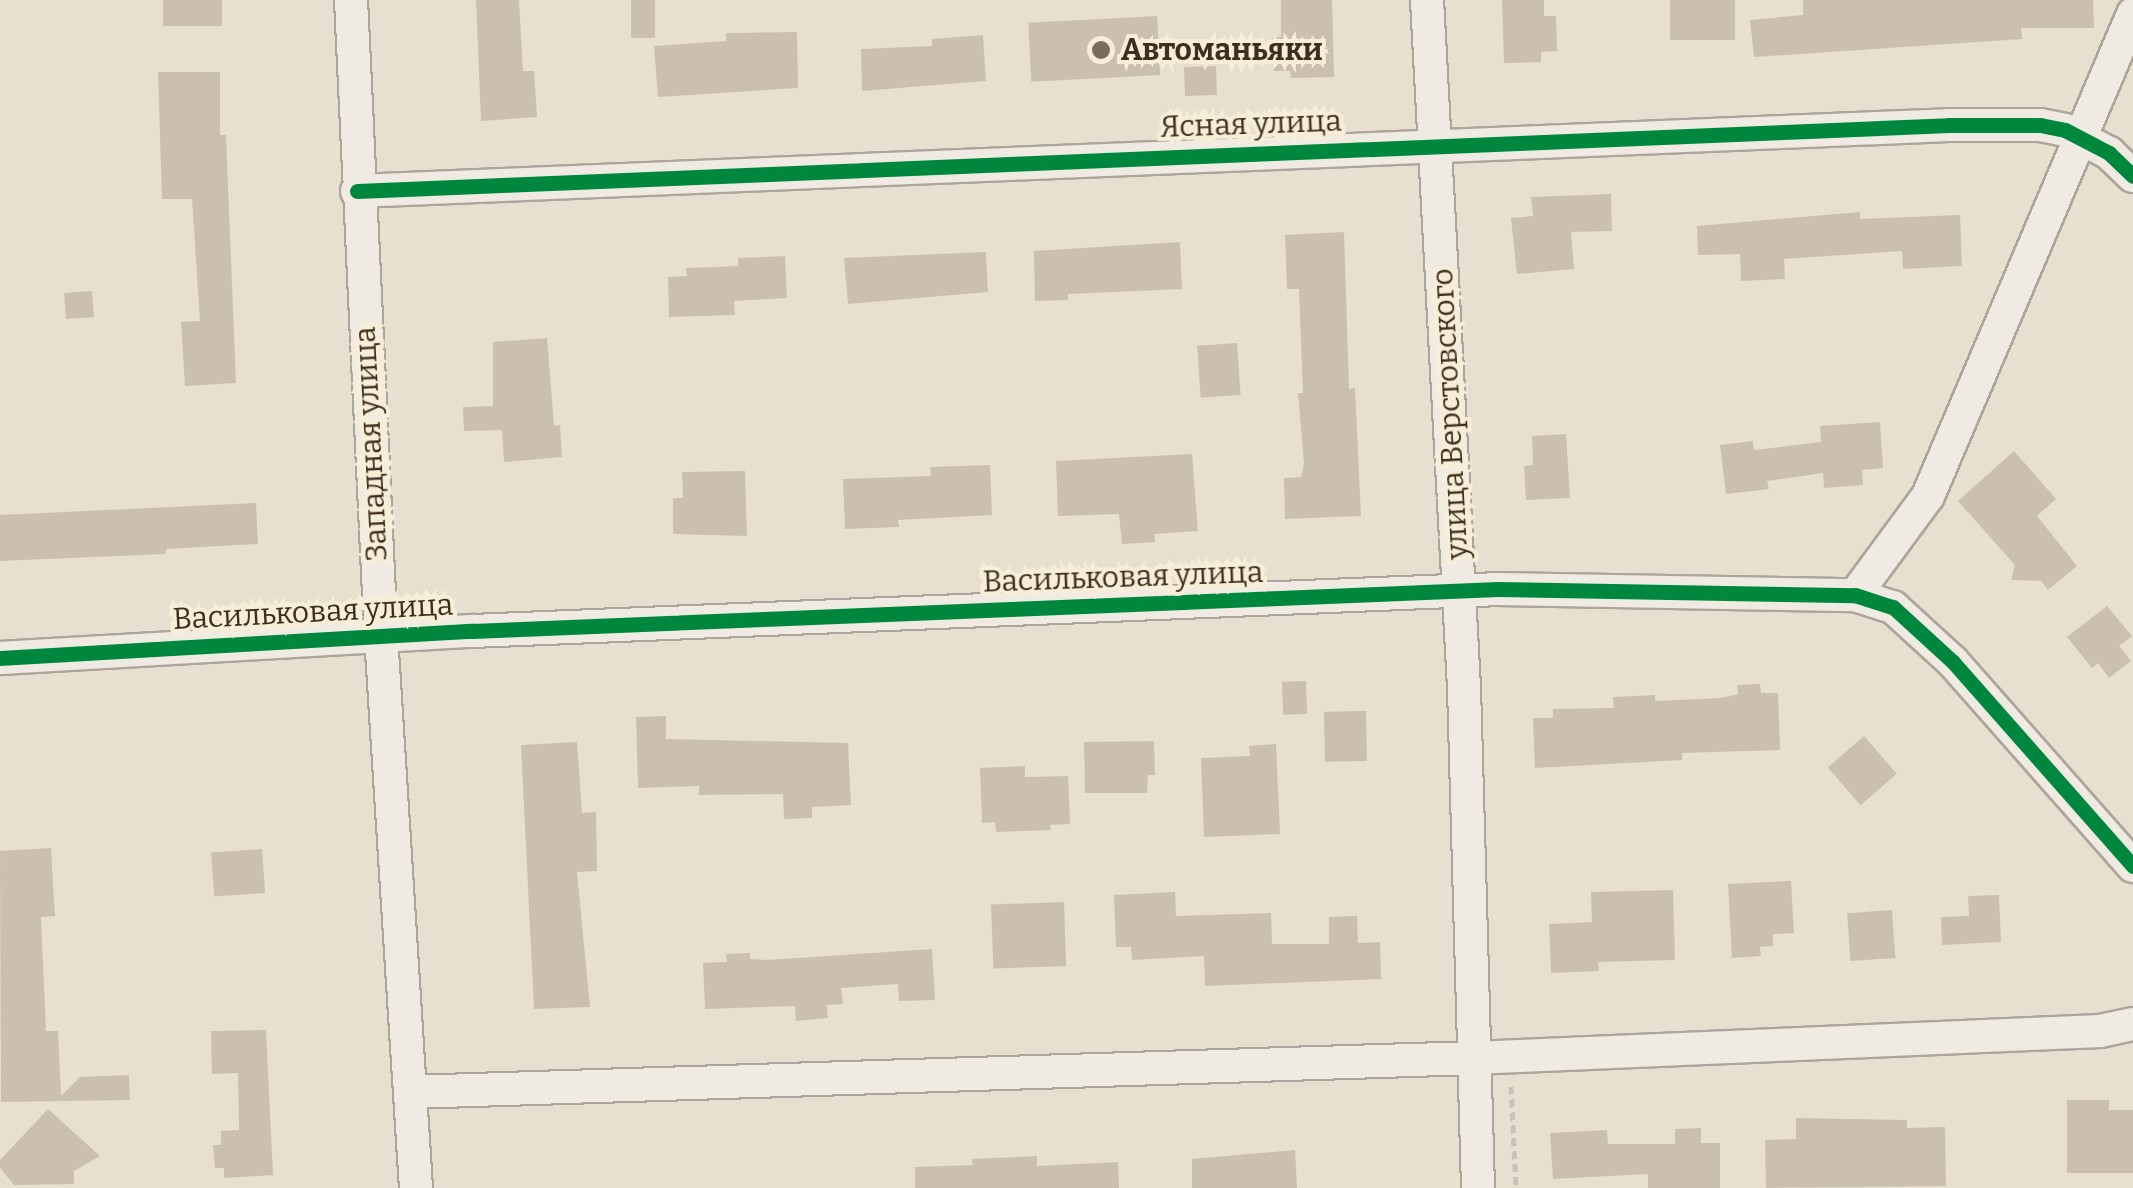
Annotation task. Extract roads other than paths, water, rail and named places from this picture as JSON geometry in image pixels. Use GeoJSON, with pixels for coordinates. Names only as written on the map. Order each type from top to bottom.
{"type":"FeatureCollection","features":[{"type":"Feature","properties":{"kind":"street","name":"Западная улица"},"geometry":{"type":"LineString","coordinates":[[351,0],[357,191],[381,636],[416,1188]]}},
{"type":"Feature","properties":{"kind":"street","name":"улица Верстовского"},"geometry":{"type":"LineString","coordinates":[[1427,0],[1458,591],[1478,1188]]}},
{"type":"Feature","properties":{"kind":"street"},"geometry":{"type":"LineString","coordinates":[[1855,594],[1928,496],[2133,14]]}},
{"type":"Feature","properties":{"kind":"street","name":"Ясная улица"},"geometry":{"type":"LineString","coordinates":[[357,191],[1949,125],[2040,125],[2081,137],[2109,153],[2133,176]]}},
{"type":"Feature","properties":{"kind":"street","name":"Васильковая улица"},"geometry":{"type":"LineString","coordinates":[[0,658],[381,636],[1458,591],[1855,594],[1893,607],[1953,662],[2133,866]]}},
{"type":"Feature","properties":{"kind":"street"},"geometry":{"type":"LineString","coordinates":[[410,1092],[1473,1058],[2100,1031],[2133,1024]]}},
{"type":"Feature","properties":{"kind":"place","name":"Автоманьяки"},"geometry":{"type":"Point","coordinates":[1101,50]}}]}
